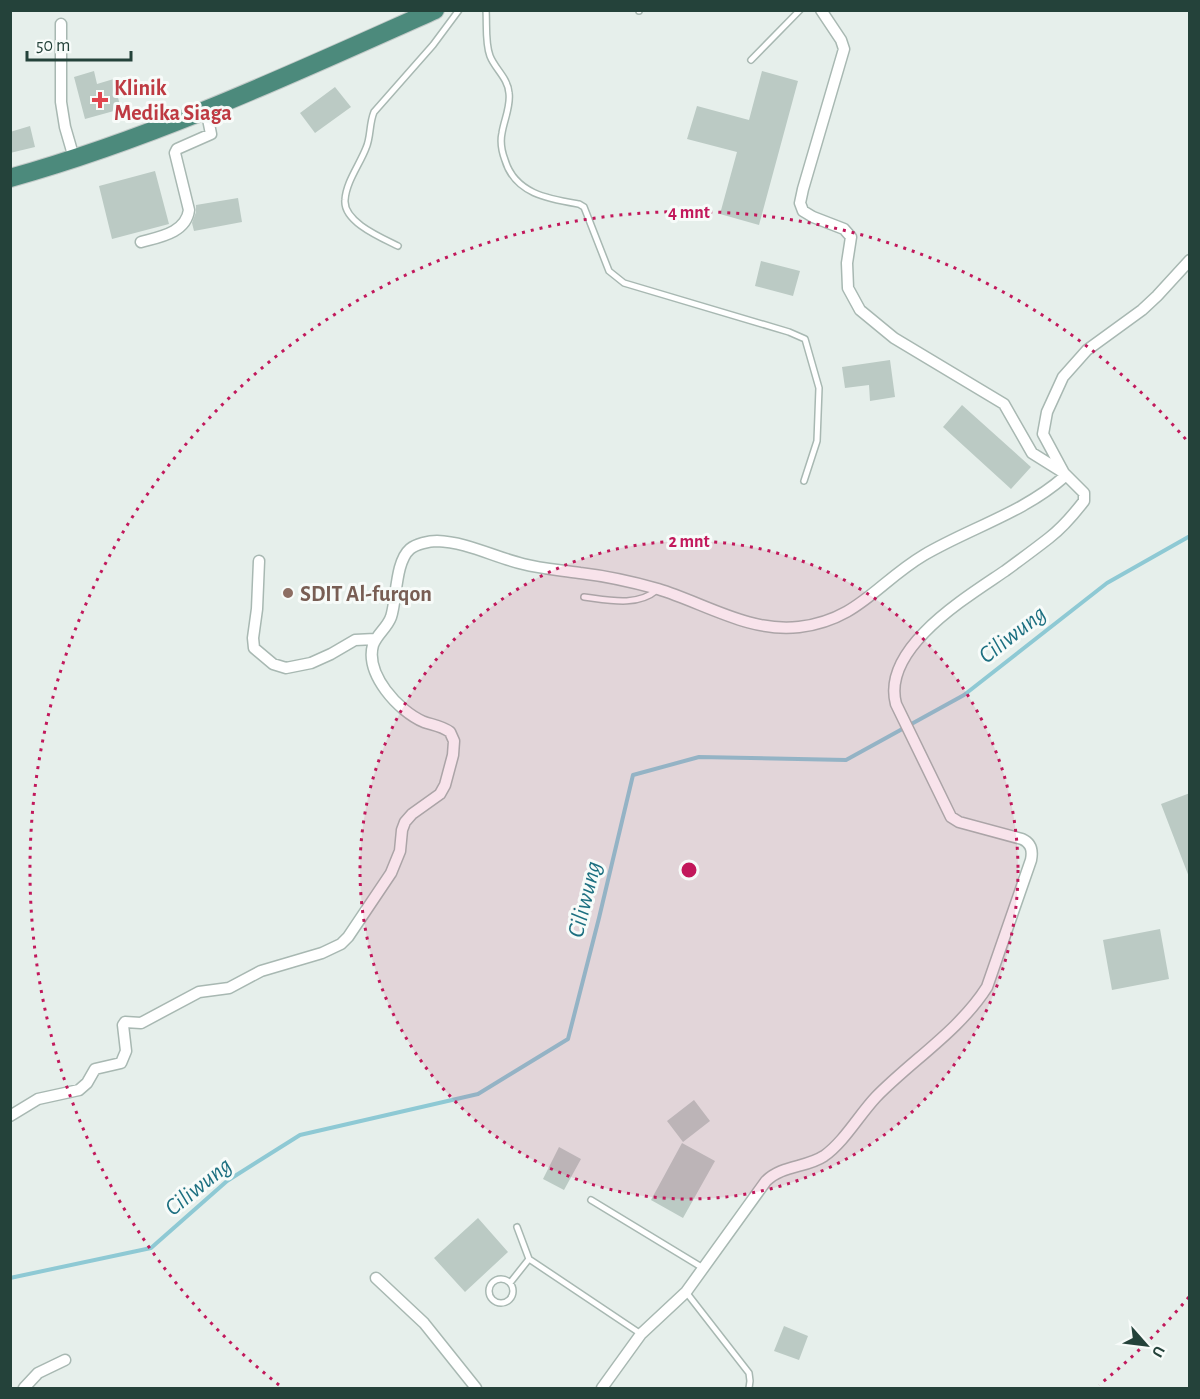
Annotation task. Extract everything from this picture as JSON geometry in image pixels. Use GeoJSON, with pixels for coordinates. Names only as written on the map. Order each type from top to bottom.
{"type":"FeatureCollection","features":[{"type":"Feature","properties":{"kind":"highway"},"geometry":{"type":"LineString","coordinates":[[10,178],[74,158],[206,110],[435,10]]}},
{"type":"Feature","properties":{"kind":"street"},"geometry":{"type":"LineString","coordinates":[[602,1389],[641,1334],[686,1292],[766,1181],[783,1169],[814,1161],[827,1154],[874,1098],[953,1027],[977,1001],[987,987],[1031,860],[1032,850],[1029,843],[1022,839],[959,822],[951,817],[896,704],[892,690],[897,672],[908,651],[938,619],[965,596],[1006,570],[1052,536],[1084,501],[1084,493],[1064,473],[1032,453],[1004,404],[894,338],[860,310],[852,297],[847,281],[851,237],[844,229],[813,217],[802,209],[800,203],[803,189],[844,49],[841,40],[820,10]]}},
{"type":"Feature","properties":{"kind":"street"},"geometry":{"type":"LineString","coordinates":[[61,24],[61,95],[65,127],[74,158]]}},
{"type":"Feature","properties":{"kind":"street"},"geometry":{"type":"LineString","coordinates":[[141,242],[175,231],[188,215],[175,153],[177,149],[211,134],[206,110]]}},
{"type":"Feature","properties":{"kind":"street"},"geometry":{"type":"LineString","coordinates":[[10,1116],[44,1097],[79,1090],[87,1083],[95,1069],[121,1063],[126,1051],[123,1025],[125,1022],[141,1023],[199,992],[229,988],[282,963],[333,949],[341,945],[348,937],[391,873],[400,851],[405,822],[443,790],[453,754],[454,741],[450,732],[423,722],[404,710],[387,692],[372,662],[371,652],[375,639],[392,616],[405,556],[415,546],[429,542],[463,545],[523,564],[658,589],[730,616],[771,627],[792,628],[826,621],[860,605],[923,556],[1028,504],[1064,477],[1043,434],[1047,412],[1063,377],[1087,351],[1123,326],[1157,296],[1190,260]]}},
{"type":"Feature","properties":{"kind":"street"},"geometry":{"type":"LineString","coordinates":[[259,561],[254,648],[273,664],[286,668],[311,663],[355,640],[375,639]]}},
{"type":"Feature","properties":{"kind":"street"},"geometry":{"type":"LineString","coordinates":[[376,1278],[424,1323],[476,1389]]}},
{"type":"Feature","properties":{"kind":"street"},"geometry":{"type":"LineString","coordinates":[[24,1389],[38,1373],[65,1360]]}},
{"type":"Feature","properties":{"kind":"lane"},"geometry":{"type":"LineString","coordinates":[[398,246],[353,219],[346,209],[345,198],[368,145],[374,112],[433,45],[459,10]]}},
{"type":"Feature","properties":{"kind":"lane"},"geometry":{"type":"LineString","coordinates":[[486,10],[489,54],[509,90],[510,99],[502,133],[503,154],[510,173],[517,182],[535,193],[584,207],[609,271],[624,283],[789,332],[805,339],[819,388],[817,441],[804,481]]}},
{"type":"Feature","properties":{"kind":"lane"},"geometry":{"type":"LineString","coordinates":[[751,60],[800,10]]}},
{"type":"Feature","properties":{"kind":"lane"},"geometry":{"type":"LineString","coordinates":[[584,597],[628,601],[645,598],[658,589]]}},
{"type":"Feature","properties":{"kind":"lane"},"geometry":{"type":"LineString","coordinates":[[591,1200],[703,1268]]}},
{"type":"Feature","properties":{"kind":"lane"},"geometry":{"type":"LineString","coordinates":[[517,1227],[529,1259],[641,1334]]}},
{"type":"Feature","properties":{"kind":"lane"},"geometry":{"type":"LineString","coordinates":[[510,1283],[529,1259]]}},
{"type":"Feature","properties":{"kind":"lane"},"geometry":{"type":"LineString","coordinates":[[500,1280],[510,1283],[513,1292],[511,1299],[501,1303],[495,1301],[490,1292],[494,1283],[500,1280]]}},
{"type":"Feature","properties":{"kind":"lane"},"geometry":{"type":"LineString","coordinates":[[686,1292],[749,1373],[749,1389]]}},
{"type":"Feature","properties":{"kind":"building","name":"Klinik Medika Siaga"},"geometry":{"type":"Polygon","coordinates":[[[94,71],[97,84],[117,78],[120,89],[116,90],[121,109],[85,119],[74,77],[94,71]]]}},
{"type":"Feature","properties":{"kind":"building"},"geometry":{"type":"Polygon","coordinates":[[[762,71],[798,81],[759,225],[720,214],[737,152],[687,139],[697,106],[749,120],[762,71]]]}},
{"type":"Feature","properties":{"kind":"building"},"geometry":{"type":"Polygon","coordinates":[[[335,87],[351,107],[315,133],[300,113],[335,87]]]}},
{"type":"Feature","properties":{"kind":"building"},"geometry":{"type":"Polygon","coordinates":[[[30,126],[35,147],[10,153],[10,132],[30,126]]]}},
{"type":"Feature","properties":{"kind":"building"},"geometry":{"type":"Polygon","coordinates":[[[155,171],[169,224],[112,239],[99,186],[155,171]]]}},
{"type":"Feature","properties":{"kind":"building"},"geometry":{"type":"Polygon","coordinates":[[[238,198],[242,222],[194,231],[192,223],[196,205],[238,198]]]}},
{"type":"Feature","properties":{"kind":"building"},"geometry":{"type":"Polygon","coordinates":[[[761,261],[800,271],[793,296],[755,286],[761,261]]]}},
{"type":"Feature","properties":{"kind":"building"},"geometry":{"type":"Polygon","coordinates":[[[890,360],[895,397],[870,401],[869,385],[845,388],[842,367],[890,360]]]}},
{"type":"Feature","properties":{"kind":"building"},"geometry":{"type":"Polygon","coordinates":[[[962,405],[1031,467],[1011,489],[943,427],[962,405]]]}},
{"type":"Feature","properties":{"kind":"building"},"geometry":{"type":"Polygon","coordinates":[[[1190,793],[1190,877],[1189,877],[1161,804],[1190,793]]]}},
{"type":"Feature","properties":{"kind":"building"},"geometry":{"type":"Polygon","coordinates":[[[1160,929],[1169,979],[1112,990],[1103,940],[1160,929]]]}},
{"type":"Feature","properties":{"kind":"building"},"geometry":{"type":"Polygon","coordinates":[[[694,1100],[710,1121],[683,1142],[667,1121],[694,1100]]]}},
{"type":"Feature","properties":{"kind":"building"},"geometry":{"type":"Polygon","coordinates":[[[682,1143],[715,1161],[683,1218],[651,1200],[682,1143]]]}},
{"type":"Feature","properties":{"kind":"building"},"geometry":{"type":"Polygon","coordinates":[[[559,1147],[581,1159],[564,1190],[543,1179],[559,1147]]]}},
{"type":"Feature","properties":{"kind":"building"},"geometry":{"type":"Polygon","coordinates":[[[478,1218],[508,1252],[465,1292],[434,1258],[478,1218]]]}},
{"type":"Feature","properties":{"kind":"building"},"geometry":{"type":"Polygon","coordinates":[[[784,1326],[808,1336],[799,1360],[774,1351],[784,1326]]]}},
{"type":"Feature","properties":{"kind":"waterway","name":"Ciliwung"},"geometry":{"type":"LineString","coordinates":[[10,1278],[151,1248],[227,1181],[300,1135],[478,1094],[568,1039],[633,775],[699,757],[846,760],[964,695],[1107,583],[1190,536]]}},
{"type":"Feature","properties":{"kind":"place","name":"Klinik Medika Siaga"},"geometry":{"type":"Point","coordinates":[100,100]}},
{"type":"Feature","properties":{"kind":"place","name":"SDIT Al-furqon"},"geometry":{"type":"Point","coordinates":[288,593]}}]}
